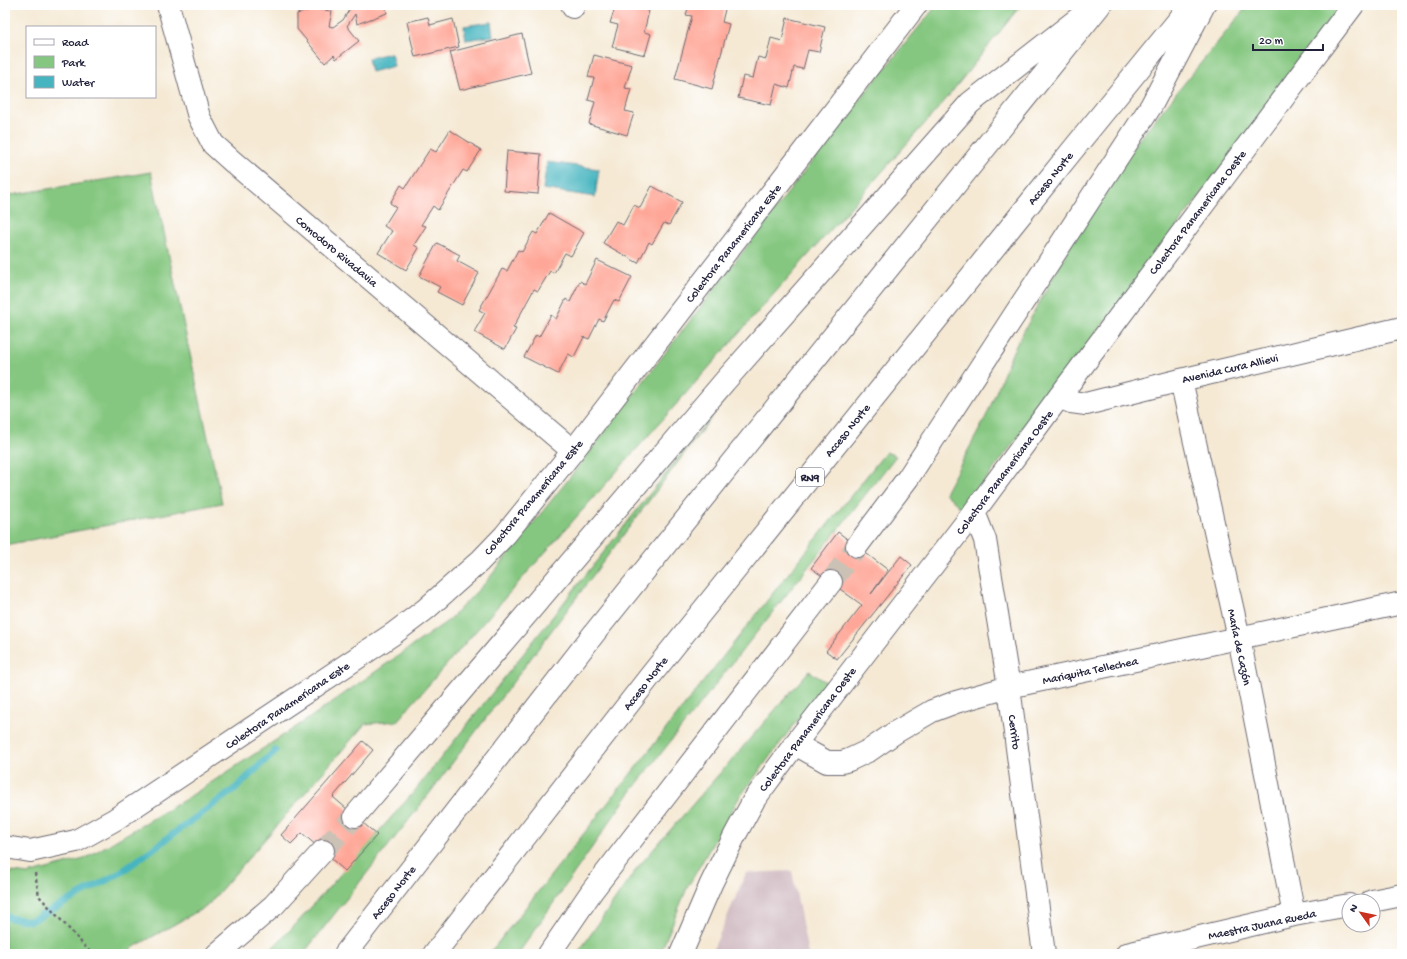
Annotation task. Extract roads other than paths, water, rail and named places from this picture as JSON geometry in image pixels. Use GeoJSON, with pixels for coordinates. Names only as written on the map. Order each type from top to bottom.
{"type":"FeatureCollection","features":[{"type":"Feature","properties":{"kind":"main road","name":"Comodoro Rivadavia"},"geometry":{"type":"LineString","coordinates":[[168,5],[199,117],[213,144],[573,450]]}},
{"type":"Feature","properties":{"kind":"main road","name":"Colectora Panamericana Este"},"geometry":{"type":"LineString","coordinates":[[5,847],[30,851],[76,841],[114,820],[393,634],[426,609],[480,561],[505,534],[573,450],[916,5]]}},
{"type":"Feature","properties":{"kind":"main road"},"geometry":{"type":"LineString","coordinates":[[354,816],[725,381],[970,103],[1096,5]]}},
{"type":"Feature","properties":{"kind":"main road","name":"Acceso Norte"},"geometry":{"type":"LineString","coordinates":[[345,954],[601,625],[1100,5]]}},
{"type":"Feature","properties":{"kind":"main road","name":"Acceso Norte"},"geometry":{"type":"LineString","coordinates":[[434,954],[651,675],[1066,158],[1191,5]]}},
{"type":"Feature","properties":{"kind":"main road"},"geometry":{"type":"LineString","coordinates":[[857,546],[908,478],[1151,106],[1204,5]]}},
{"type":"Feature","properties":{"kind":"main road","name":"Colectora Panamericana Oeste"},"geometry":{"type":"LineString","coordinates":[[681,954],[711,884],[754,800],[795,744],[974,512],[1353,5]]}},
{"type":"Feature","properties":{"kind":"main road","name":"Avenida Cura Allievi"},"geometry":{"type":"LineString","coordinates":[[1059,397],[1071,402],[1086,404],[1180,380],[1402,328]]}},
{"type":"Feature","properties":{"kind":"main road","name":"María de Cazón"},"geometry":{"type":"LineString","coordinates":[[1180,380],[1239,638],[1294,915]]}},
{"type":"Feature","properties":{"kind":"main road","name":"Cerrito"},"geometry":{"type":"LineString","coordinates":[[974,512],[985,540],[1009,687],[1044,954]]}},
{"type":"Feature","properties":{"kind":"main road"},"geometry":{"type":"LineString","coordinates":[[549,954],[592,891],[830,582]]}},
{"type":"Feature","properties":{"kind":"main road","name":"Mariquita Tellechea"},"geometry":{"type":"LineString","coordinates":[[795,744],[827,762],[842,762],[870,750],[896,732],[932,711],[956,702],[1009,687],[1402,603]]}},
{"type":"Feature","properties":{"kind":"main road"},"geometry":{"type":"LineString","coordinates":[[218,954],[274,905],[322,851]]}},
{"type":"Feature","properties":{"kind":"main road"},"geometry":{"type":"LineString","coordinates":[[1381,899],[1402,895]]}},
{"type":"Feature","properties":{"kind":"main road","name":"Maestra Juana Rueda"},"geometry":{"type":"LineString","coordinates":[[1128,954],[1294,915],[1341,906]]}},
{"type":"Feature","properties":{"kind":"water"},"geometry":{"type":"Polygon","coordinates":[[[491,22],[493,36],[466,40],[464,26],[491,22]]]}},
{"type":"Feature","properties":{"kind":"water"},"geometry":{"type":"Polygon","coordinates":[[[391,53],[394,66],[371,72],[368,58],[391,53]]]}},
{"type":"Feature","properties":{"kind":"water"},"geometry":{"type":"Polygon","coordinates":[[[547,162],[599,169],[595,197],[543,189],[547,162]]]}},
{"type":"Feature","properties":{"kind":"waterway"},"geometry":{"type":"LineString","coordinates":[[5,916],[31,921],[120,873],[236,788],[275,751]]}},
{"type":"Feature","properties":{"kind":"tunnel"},"geometry":{"type":"LineString","coordinates":[[831,582],[857,546]]}},
{"type":"Feature","properties":{"kind":"tunnel"},"geometry":{"type":"LineString","coordinates":[[323,851],[355,816]]}}]}
